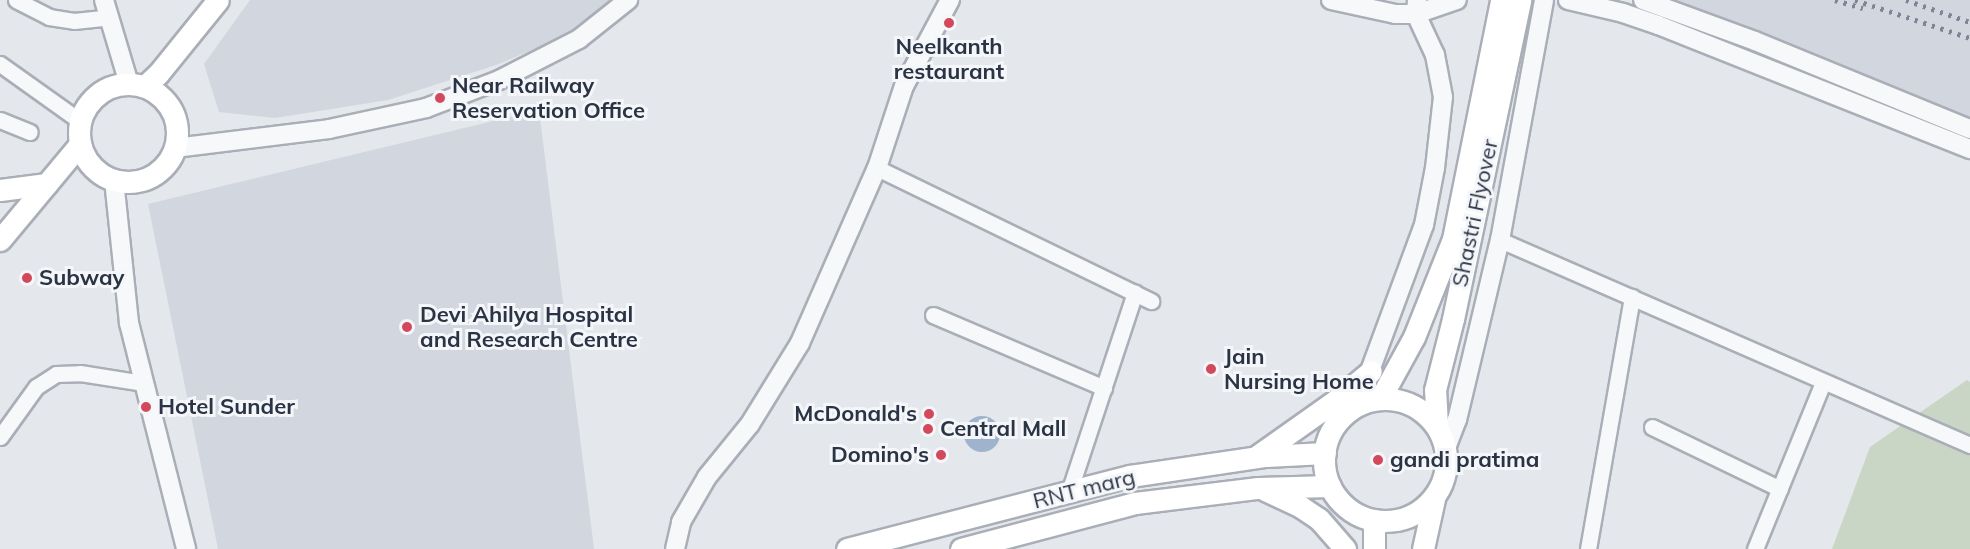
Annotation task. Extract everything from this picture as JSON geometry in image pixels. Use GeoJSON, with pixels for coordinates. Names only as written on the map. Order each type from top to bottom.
{"type":"FeatureCollection","features":[{"type":"Feature","properties":{"kind":"main road"},"geometry":{"type":"LineString","coordinates":[[137,85],[165,100],[172,111],[177,135],[175,148],[168,162],[158,173],[136,181],[114,180],[92,167],[80,144],[80,122],[87,106],[98,94],[112,86],[137,85],[158,74],[218,0]]}},
{"type":"Feature","properties":{"kind":"main road","name":"Shastri Flyover"},"geometry":{"type":"LineString","coordinates":[[1380,399],[1414,337],[1453,239],[1501,0]]}},
{"type":"Feature","properties":{"kind":"main road","name":"Shastri Flyover"},"geometry":{"type":"LineString","coordinates":[[1437,426],[1435,390],[1453,319],[1520,0]]}},
{"type":"Feature","properties":{"kind":"main road"},"geometry":{"type":"LineString","coordinates":[[0,240],[80,144]]}},
{"type":"Feature","properties":{"kind":"main road"},"geometry":{"type":"LineString","coordinates":[[0,190],[47,184]]}},
{"type":"Feature","properties":{"kind":"main road"},"geometry":{"type":"LineString","coordinates":[[1254,458],[1336,400],[1371,370]]}},
{"type":"Feature","properties":{"kind":"main road"},"geometry":{"type":"LineString","coordinates":[[1423,549],[1434,499],[1446,472],[1446,448],[1437,426],[1422,410],[1402,400],[1380,399],[1357,406],[1339,420],[1328,437],[1325,453],[1326,478],[1342,505],[1363,518],[1389,522],[1414,515],[1434,499]]}},
{"type":"Feature","properties":{"kind":"main road","name":"RNT marg"},"geometry":{"type":"LineString","coordinates":[[847,549],[1130,476],[1254,458],[1325,453]]}},
{"type":"Feature","properties":{"kind":"main road","name":"RNT marg"},"geometry":{"type":"LineString","coordinates":[[961,549],[1135,503],[1258,488],[1330,486]]}},
{"type":"Feature","properties":{"kind":"main road"},"geometry":{"type":"LineString","coordinates":[[1258,488],[1283,497],[1318,519],[1345,549]]}},
{"type":"Feature","properties":{"kind":"main road"},"geometry":{"type":"LineString","coordinates":[[1374,520],[1374,549]]}},
{"type":"Feature","properties":{"kind":"street"},"geometry":{"type":"LineString","coordinates":[[16,0],[48,16],[74,21],[107,8],[137,85]]}},
{"type":"Feature","properties":{"kind":"street"},"geometry":{"type":"LineString","coordinates":[[175,148],[329,129],[426,108],[499,80],[579,39],[628,0]]}},
{"type":"Feature","properties":{"kind":"street"},"geometry":{"type":"LineString","coordinates":[[675,549],[681,522],[707,477],[750,424],[800,343],[877,168],[904,86],[950,0]]}},
{"type":"Feature","properties":{"kind":"street"},"geometry":{"type":"LineString","coordinates":[[1331,0],[1395,14],[1417,7],[1457,0]]}},
{"type":"Feature","properties":{"kind":"street"},"geometry":{"type":"LineString","coordinates":[[1446,448],[1457,420],[1500,240],[1544,0]]}},
{"type":"Feature","properties":{"kind":"street"},"geometry":{"type":"LineString","coordinates":[[1568,0],[1623,13],[1658,25],[1970,149]]}},
{"type":"Feature","properties":{"kind":"street"},"geometry":{"type":"LineString","coordinates":[[1650,2],[1658,25]]}},
{"type":"Feature","properties":{"kind":"street"},"geometry":{"type":"LineString","coordinates":[[1650,2],[1765,45],[1970,129]]}},
{"type":"Feature","properties":{"kind":"street"},"geometry":{"type":"LineString","coordinates":[[1357,406],[1424,225],[1435,168],[1443,97],[1435,55],[1417,7]]}},
{"type":"Feature","properties":{"kind":"street"},"geometry":{"type":"LineString","coordinates":[[0,64],[80,122]]}},
{"type":"Feature","properties":{"kind":"street"},"geometry":{"type":"LineString","coordinates":[[0,120],[30,132]]}},
{"type":"Feature","properties":{"kind":"street"},"geometry":{"type":"LineString","coordinates":[[877,168],[1152,301]]}},
{"type":"Feature","properties":{"kind":"street"},"geometry":{"type":"LineString","coordinates":[[114,180],[129,324],[186,549]]}},
{"type":"Feature","properties":{"kind":"street"},"geometry":{"type":"LineString","coordinates":[[1500,240],[1970,446]]}},
{"type":"Feature","properties":{"kind":"street"},"geometry":{"type":"LineString","coordinates":[[1069,492],[1135,293]]}},
{"type":"Feature","properties":{"kind":"street"},"geometry":{"type":"LineString","coordinates":[[1588,549],[1632,297]]}},
{"type":"Feature","properties":{"kind":"street"},"geometry":{"type":"LineString","coordinates":[[933,315],[1104,388]]}},
{"type":"Feature","properties":{"kind":"street"},"geometry":{"type":"LineString","coordinates":[[0,437],[36,387],[56,374],[80,373],[144,382]]}},
{"type":"Feature","properties":{"kind":"street"},"geometry":{"type":"LineString","coordinates":[[1755,549],[1824,382]]}},
{"type":"Feature","properties":{"kind":"street"},"geometry":{"type":"LineString","coordinates":[[1652,427],[1780,489]]}},
{"type":"Feature","properties":{"kind":"shaded area"},"geometry":{"type":"Polygon","coordinates":[[[250,0],[613,0],[576,32],[496,65],[388,100],[275,118],[219,112],[204,64],[250,0]]]}},
{"type":"Feature","properties":{"kind":"shaded area"},"geometry":{"type":"Polygon","coordinates":[[[1676,0],[1970,0],[1970,120],[1676,0]]]}},
{"type":"Feature","properties":{"kind":"shaded area"},"geometry":{"type":"Polygon","coordinates":[[[539,110],[594,549],[218,549],[148,204],[539,110]]]}},
{"type":"Feature","properties":{"kind":"green space"},"geometry":{"type":"Polygon","coordinates":[[[1967,380],[1970,382],[1970,549],[1832,549],[1870,447],[1967,380]]]}},
{"type":"Feature","properties":{"kind":"water"},"geometry":{"type":"Polygon","coordinates":[[[982,416],[995,421],[1000,434],[995,447],[982,452],[969,447],[964,434],[969,421],[982,416]]]}},
{"type":"Feature","properties":{"kind":"railway"},"geometry":{"type":"LineString","coordinates":[[1835,0],[1863,8]]}},
{"type":"Feature","properties":{"kind":"railway"},"geometry":{"type":"LineString","coordinates":[[1855,0],[1970,38]]}},
{"type":"Feature","properties":{"kind":"railway"},"geometry":{"type":"LineString","coordinates":[[1906,0],[1970,22]]}},
{"type":"Feature","properties":{"kind":"place","name":"Neelkanth restaurant"},"geometry":{"type":"Point","coordinates":[949,23]}},
{"type":"Feature","properties":{"kind":"place","name":"Near Railway Reservation Office"},"geometry":{"type":"Point","coordinates":[440,98]}},
{"type":"Feature","properties":{"kind":"place","name":"Subway"},"geometry":{"type":"Point","coordinates":[27,278]}},
{"type":"Feature","properties":{"kind":"place","name":"Devi Ahilya Hospital and Research Centre"},"geometry":{"type":"Point","coordinates":[407,327]}},
{"type":"Feature","properties":{"kind":"place","name":"Jain Nursing Home"},"geometry":{"type":"Point","coordinates":[1211,369]}},
{"type":"Feature","properties":{"kind":"place","name":"Hotel Sunder"},"geometry":{"type":"Point","coordinates":[146,407]}},
{"type":"Feature","properties":{"kind":"place","name":"McDonald's"},"geometry":{"type":"Point","coordinates":[929,414]}},
{"type":"Feature","properties":{"kind":"place","name":"Central Mall"},"geometry":{"type":"Point","coordinates":[928,429]}},
{"type":"Feature","properties":{"kind":"place","name":"Domino's"},"geometry":{"type":"Point","coordinates":[941,455]}},
{"type":"Feature","properties":{"kind":"place","name":"gandi pratima"},"geometry":{"type":"Point","coordinates":[1378,460]}}]}
